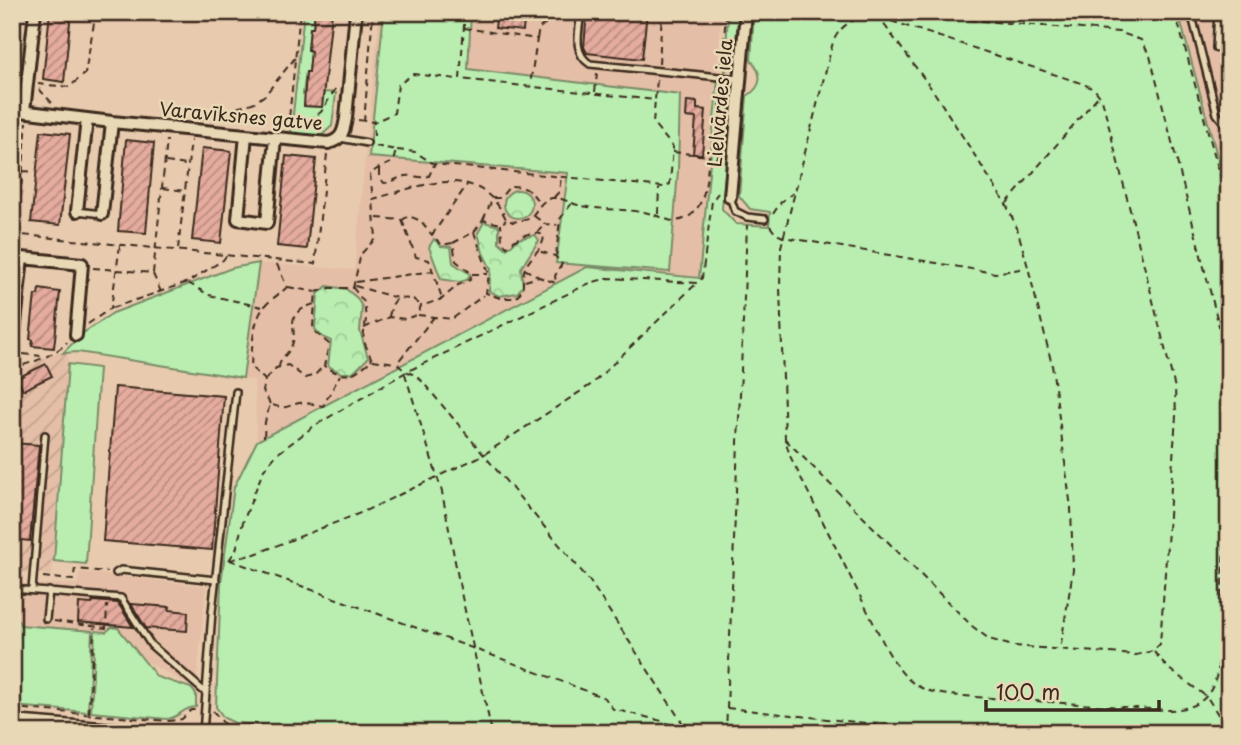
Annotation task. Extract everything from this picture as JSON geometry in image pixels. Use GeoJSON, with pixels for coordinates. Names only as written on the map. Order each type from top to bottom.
{"type":"FeatureCollection","features":[{"type":"Feature","properties":{"kind":"main road"},"geometry":{"type":"LineString","coordinates":[[12,724],[126,733]]}},
{"type":"Feature","properties":{"kind":"street"},"geometry":{"type":"LineString","coordinates":[[22,111],[35,12]]}},
{"type":"Feature","properties":{"kind":"street","name":"Varavīksnes gatve"},"geometry":{"type":"LineString","coordinates":[[22,111],[328,143],[340,138],[346,118],[356,12]]}},
{"type":"Feature","properties":{"kind":"street","name":"Lielvārdes iela"},"geometry":{"type":"LineString","coordinates":[[730,197],[746,12]]}},
{"type":"Feature","properties":{"kind":"street"},"geometry":{"type":"LineString","coordinates":[[77,211],[87,119]]}},
{"type":"Feature","properties":{"kind":"street"},"geometry":{"type":"LineString","coordinates":[[102,214],[112,122]]}},
{"type":"Feature","properties":{"kind":"street"},"geometry":{"type":"LineString","coordinates":[[246,135],[238,219],[267,223],[275,138]]}},
{"type":"Feature","properties":{"kind":"street"},"geometry":{"type":"LineString","coordinates":[[15,353],[17,258],[82,264],[76,335]]}},
{"type":"Feature","properties":{"kind":"lane"},"geometry":{"type":"LineString","coordinates":[[581,12],[578,50],[582,59],[590,64],[740,79]]}},
{"type":"Feature","properties":{"kind":"lane"},"geometry":{"type":"LineString","coordinates":[[1191,12],[1217,114],[1229,129]]}},
{"type":"Feature","properties":{"kind":"lane"},"geometry":{"type":"LineString","coordinates":[[1216,48],[1218,12]]}},
{"type":"Feature","properties":{"kind":"lane"},"geometry":{"type":"LineString","coordinates":[[340,138],[367,142]]}},
{"type":"Feature","properties":{"kind":"lane"},"geometry":{"type":"LineString","coordinates":[[730,197],[735,211],[747,217],[765,219]]}},
{"type":"Feature","properties":{"kind":"lane"},"geometry":{"type":"LineString","coordinates":[[77,211],[102,214]]}},
{"type":"Feature","properties":{"kind":"lane"},"geometry":{"type":"LineString","coordinates":[[203,733],[236,392]]}},
{"type":"Feature","properties":{"kind":"lane"},"geometry":{"type":"LineString","coordinates":[[32,590],[46,435]]}},
{"type":"Feature","properties":{"kind":"lane"},"geometry":{"type":"LineString","coordinates":[[116,573],[121,570],[216,580]]}},
{"type":"Feature","properties":{"kind":"lane"},"geometry":{"type":"LineString","coordinates":[[12,589],[121,598],[151,645],[206,693]]}},
{"type":"Feature","properties":{"kind":"lane"},"geometry":{"type":"LineString","coordinates":[[47,619],[49,591]]}},
{"type":"Feature","properties":{"kind":"path"},"geometry":{"type":"LineString","coordinates":[[62,116],[58,108],[33,83],[69,87],[85,74],[96,12]]}},
{"type":"Feature","properties":{"kind":"path"},"geometry":{"type":"LineString","coordinates":[[300,12],[288,134],[313,120],[338,85]]}},
{"type":"Feature","properties":{"kind":"path"},"geometry":{"type":"LineString","coordinates":[[364,122],[373,12]]}},
{"type":"Feature","properties":{"kind":"path"},"geometry":{"type":"LineString","coordinates":[[460,79],[465,12]]}},
{"type":"Feature","properties":{"kind":"path"},"geometry":{"type":"LineString","coordinates":[[374,122],[373,146],[415,152],[434,164],[659,187],[670,184],[673,147],[653,122],[662,12]]}},
{"type":"Feature","properties":{"kind":"path"},"geometry":{"type":"LineString","coordinates":[[1175,12],[1229,208]]}},
{"type":"Feature","properties":{"kind":"path"},"geometry":{"type":"LineString","coordinates":[[785,439],[981,634],[1000,644],[1136,655],[1153,651],[1161,641],[1176,416],[1175,388],[1104,104],[1099,94],[1084,84],[888,20],[874,13]]}},
{"type":"Feature","properties":{"kind":"path"},"geometry":{"type":"LineString","coordinates":[[874,13],[934,92],[1006,204],[1017,228],[1052,365],[1071,508],[1073,570],[1060,650]]}},
{"type":"Feature","properties":{"kind":"path"},"geometry":{"type":"LineString","coordinates":[[1229,365],[1150,56],[1140,40],[1119,32],[874,13],[851,21],[835,36],[783,237],[780,287],[785,439],[790,456],[887,650],[902,673],[918,688],[948,695],[1165,710],[1183,709],[1207,697],[1213,687],[1217,669],[1229,441]]}},
{"type":"Feature","properties":{"kind":"path"},"geometry":{"type":"LineString","coordinates":[[530,86],[539,28],[553,19],[580,21]]}},
{"type":"Feature","properties":{"kind":"path"},"geometry":{"type":"LineString","coordinates":[[463,28],[537,39]]}},
{"type":"Feature","properties":{"kind":"path"},"geometry":{"type":"LineString","coordinates":[[508,29],[508,35]]}},
{"type":"Feature","properties":{"kind":"path"},"geometry":{"type":"LineString","coordinates":[[178,250],[192,129],[208,116],[255,102],[265,95],[295,58]]}},
{"type":"Feature","properties":{"kind":"path"},"geometry":{"type":"LineString","coordinates":[[595,93],[598,65]]}},
{"type":"Feature","properties":{"kind":"path"},"geometry":{"type":"LineString","coordinates":[[346,118],[374,122],[394,113],[398,85],[413,74],[655,100]]}},
{"type":"Feature","properties":{"kind":"path"},"geometry":{"type":"LineString","coordinates":[[1006,204],[1099,94]]}},
{"type":"Feature","properties":{"kind":"path"},"geometry":{"type":"LineString","coordinates":[[17,258],[23,156],[22,111]]}},
{"type":"Feature","properties":{"kind":"path"},"geometry":{"type":"LineString","coordinates":[[161,292],[153,273],[169,127]]}},
{"type":"Feature","properties":{"kind":"path"},"geometry":{"type":"LineString","coordinates":[[12,234],[315,264],[328,143]]}},
{"type":"Feature","properties":{"kind":"path"},"geometry":{"type":"LineString","coordinates":[[372,360],[363,339],[366,319],[364,302],[354,285],[361,254],[376,238],[370,174],[393,162],[396,150]]}},
{"type":"Feature","properties":{"kind":"path"},"geometry":{"type":"LineString","coordinates":[[672,152],[709,156],[732,162]]}},
{"type":"Feature","properties":{"kind":"path"},"geometry":{"type":"LineString","coordinates":[[12,161],[23,156]]}},
{"type":"Feature","properties":{"kind":"path"},"geometry":{"type":"LineString","coordinates":[[553,198],[657,215],[673,221],[684,219],[701,203],[709,156]]}},
{"type":"Feature","properties":{"kind":"path"},"geometry":{"type":"LineString","coordinates":[[164,162],[187,165]]}},
{"type":"Feature","properties":{"kind":"path"},"geometry":{"type":"LineString","coordinates":[[379,168],[379,176],[384,183],[390,183],[403,176],[429,176],[434,164]]}},
{"type":"Feature","properties":{"kind":"path"},"geometry":{"type":"LineString","coordinates":[[22,170],[36,172]]}},
{"type":"Feature","properties":{"kind":"path"},"geometry":{"type":"LineString","coordinates":[[229,560],[255,554],[363,512],[483,455],[592,384],[702,278],[712,201],[732,176]]}},
{"type":"Feature","properties":{"kind":"path"},"geometry":{"type":"LineString","coordinates":[[373,199],[433,183],[453,181],[483,190],[493,198],[506,219],[521,222],[533,216],[539,204],[559,192],[561,177]]}},
{"type":"Feature","properties":{"kind":"path"},"geometry":{"type":"LineString","coordinates":[[432,235],[468,184]]}},
{"type":"Feature","properties":{"kind":"path"},"geometry":{"type":"LineString","coordinates":[[493,198],[499,198],[510,186],[524,186],[539,204]]}},
{"type":"Feature","properties":{"kind":"path"},"geometry":{"type":"LineString","coordinates":[[657,215],[659,187]]}},
{"type":"Feature","properties":{"kind":"path"},"geometry":{"type":"LineString","coordinates":[[162,188],[185,191]]}},
{"type":"Feature","properties":{"kind":"path"},"geometry":{"type":"LineString","coordinates":[[794,192],[781,202],[772,216],[765,219],[775,233],[783,237],[995,272],[1028,267]]}},
{"type":"Feature","properties":{"kind":"path"},"geometry":{"type":"LineString","coordinates":[[376,218],[402,220],[409,216],[421,221],[442,245],[453,243],[474,232],[493,198]]}},
{"type":"Feature","properties":{"kind":"path"},"geometry":{"type":"LineString","coordinates":[[555,256],[562,215],[572,203]]}},
{"type":"Feature","properties":{"kind":"path"},"geometry":{"type":"LineString","coordinates":[[533,216],[545,224],[559,225]]}},
{"type":"Feature","properties":{"kind":"path"},"geometry":{"type":"LineString","coordinates":[[726,733],[747,217]]}},
{"type":"Feature","properties":{"kind":"path"},"geometry":{"type":"LineString","coordinates":[[486,293],[499,298],[516,298],[523,289],[524,269],[544,242],[544,235],[537,233],[517,237],[507,247],[502,241],[501,224],[506,219]]}},
{"type":"Feature","properties":{"kind":"path"},"geometry":{"type":"LineString","coordinates":[[402,220],[416,257],[429,260],[442,299]]}},
{"type":"Feature","properties":{"kind":"path"},"geometry":{"type":"LineString","coordinates":[[483,220],[501,224]]}},
{"type":"Feature","properties":{"kind":"path"},"geometry":{"type":"LineString","coordinates":[[537,233],[545,224]]}},
{"type":"Feature","properties":{"kind":"path"},"geometry":{"type":"LineString","coordinates":[[363,328],[389,317],[405,319],[417,315],[452,319],[486,293],[489,274],[474,232]]}},
{"type":"Feature","properties":{"kind":"path"},"geometry":{"type":"LineString","coordinates":[[453,243],[456,261],[472,274],[489,274]]}},
{"type":"Feature","properties":{"kind":"path"},"geometry":{"type":"LineString","coordinates":[[524,269],[556,283],[555,276],[562,264],[555,256],[538,251]]}},
{"type":"Feature","properties":{"kind":"path"},"geometry":{"type":"LineString","coordinates":[[111,308],[188,282],[223,260],[226,255]]}},
{"type":"Feature","properties":{"kind":"path"},"geometry":{"type":"LineString","coordinates":[[275,259],[287,287]]}},
{"type":"Feature","properties":{"kind":"path"},"geometry":{"type":"LineString","coordinates":[[82,264],[90,268],[153,273]]}},
{"type":"Feature","properties":{"kind":"path"},"geometry":{"type":"LineString","coordinates":[[287,287],[316,292],[434,271]]}},
{"type":"Feature","properties":{"kind":"path"},"geometry":{"type":"LineString","coordinates":[[417,315],[421,306],[442,299],[458,285],[470,280],[472,274]]}},
{"type":"Feature","properties":{"kind":"path"},"geometry":{"type":"LineString","coordinates":[[524,282],[539,277]]}},
{"type":"Feature","properties":{"kind":"path"},"geometry":{"type":"LineString","coordinates":[[229,560],[236,550],[243,522],[263,471],[277,454],[314,426],[406,372],[590,283],[608,278],[697,283]]}},
{"type":"Feature","properties":{"kind":"path"},"geometry":{"type":"LineString","coordinates":[[188,282],[209,295],[263,308]]}},
{"type":"Feature","properties":{"kind":"path"},"geometry":{"type":"LineString","coordinates":[[354,285],[397,299],[413,299],[421,306]]}},
{"type":"Feature","properties":{"kind":"path"},"geometry":{"type":"LineString","coordinates":[[265,380],[251,367],[256,326],[263,308],[287,287]]}},
{"type":"Feature","properties":{"kind":"path"},"geometry":{"type":"LineString","coordinates":[[316,292],[313,326],[315,332],[329,344],[324,366],[315,375],[305,378],[288,365],[279,367],[265,380],[263,391],[270,404],[282,408],[291,408],[299,403],[323,406],[340,375]]}},
{"type":"Feature","properties":{"kind":"path"},"geometry":{"type":"LineString","coordinates":[[389,317],[392,305],[397,299]]}},
{"type":"Feature","properties":{"kind":"path"},"geometry":{"type":"LineString","coordinates":[[279,367],[279,362],[292,346],[294,317],[298,311],[315,304]]}},
{"type":"Feature","properties":{"kind":"path"},"geometry":{"type":"LineString","coordinates":[[397,363],[434,317]]}},
{"type":"Feature","properties":{"kind":"path"},"geometry":{"type":"LineString","coordinates":[[15,353],[43,357]]}},
{"type":"Feature","properties":{"kind":"path"},"geometry":{"type":"LineString","coordinates":[[324,366],[340,375],[352,375],[372,360],[397,363],[406,372],[438,476],[492,733]]}},
{"type":"Feature","properties":{"kind":"path"},"geometry":{"type":"LineString","coordinates":[[406,372],[413,373],[421,380],[589,580],[689,732]]}},
{"type":"Feature","properties":{"kind":"path"},"geometry":{"type":"LineString","coordinates":[[264,437],[270,404]]}},
{"type":"Feature","properties":{"kind":"path"},"geometry":{"type":"LineString","coordinates":[[229,560],[605,698],[613,709],[662,721],[689,732]]}},
{"type":"Feature","properties":{"kind":"path"},"geometry":{"type":"LineString","coordinates":[[67,579],[73,580],[75,569],[116,573]]}},
{"type":"Feature","properties":{"kind":"path"},"geometry":{"type":"LineString","coordinates":[[47,619],[106,628],[108,597]]}},
{"type":"Feature","properties":{"kind":"path"},"geometry":{"type":"LineString","coordinates":[[89,714],[94,627]]}},
{"type":"Feature","properties":{"kind":"path"},"geometry":{"type":"LineString","coordinates":[[1153,651],[1168,669],[1207,697],[1229,726]]}},
{"type":"Feature","properties":{"kind":"path"},"geometry":{"type":"LineString","coordinates":[[12,708],[169,721],[182,719],[191,710],[204,710],[214,711],[225,725],[319,733]]}},
{"type":"Feature","properties":{"kind":"path"},"geometry":{"type":"LineString","coordinates":[[727,708],[956,733]]}},
{"type":"Feature","properties":{"kind":"path"},"geometry":{"type":"LineString","coordinates":[[169,721],[169,733]]}},
{"type":"Feature","properties":{"kind":"shaded area"},"geometry":{"type":"Polygon","coordinates":[[[380,12],[722,12],[699,278],[587,267],[257,441],[254,380],[243,378],[259,263],[354,270],[380,12]]]}},
{"type":"Feature","properties":{"kind":"shaded area"},"geometry":{"type":"Polygon","coordinates":[[[1178,12],[1229,12],[1229,200],[1178,12]]]}},
{"type":"Feature","properties":{"kind":"shaded area"},"geometry":{"type":"Polygon","coordinates":[[[56,353],[68,353],[52,575],[12,571],[12,374],[56,353]]]}},
{"type":"Feature","properties":{"kind":"shaded area"},"geometry":{"type":"Polygon","coordinates":[[[80,572],[206,586],[196,689],[105,639],[12,628],[12,584],[77,584],[80,572]]]}},
{"type":"Feature","properties":{"kind":"green space"},"geometry":{"type":"Polygon","coordinates":[[[304,12],[315,12],[313,28],[310,28],[309,72],[306,72],[303,94],[307,95],[306,106],[322,107],[324,92],[336,93],[332,126],[321,136],[291,133],[304,12]]]}},
{"type":"Feature","properties":{"kind":"green space"},"geometry":{"type":"Polygon","coordinates":[[[384,12],[471,12],[468,69],[680,95],[678,170],[670,272],[556,263],[568,173],[369,157],[384,12]]]}},
{"type":"Feature","properties":{"kind":"green space"},"geometry":{"type":"Polygon","coordinates":[[[728,12],[739,12],[733,64],[725,71],[728,12]]]}},
{"type":"Feature","properties":{"kind":"green space"},"geometry":{"type":"Polygon","coordinates":[[[754,12],[1178,12],[1229,200],[1229,733],[355,733],[235,723],[224,718],[216,707],[221,583],[234,487],[257,441],[587,267],[699,278],[718,78],[732,90],[722,209],[736,224],[769,226],[770,212],[750,209],[739,196],[747,96],[760,80],[758,70],[751,60],[754,12]]]}},
{"type":"Feature","properties":{"kind":"green space"},"geometry":{"type":"Polygon","coordinates":[[[518,190],[528,194],[532,204],[528,214],[518,218],[508,214],[504,204],[508,194],[518,190]]]}},
{"type":"Feature","properties":{"kind":"green space"},"geometry":{"type":"Polygon","coordinates":[[[484,222],[499,226],[499,242],[507,249],[518,239],[535,235],[539,240],[521,268],[523,286],[517,293],[499,296],[489,291],[491,269],[478,233],[484,222]]]}},
{"type":"Feature","properties":{"kind":"green space"},"geometry":{"type":"Polygon","coordinates":[[[434,239],[441,246],[451,247],[453,263],[470,274],[467,280],[459,282],[441,279],[429,247],[434,239]]]}},
{"type":"Feature","properties":{"kind":"green space"},"geometry":{"type":"Polygon","coordinates":[[[259,263],[243,378],[78,352],[63,353],[82,334],[113,313],[232,268],[259,263]]]}},
{"type":"Feature","properties":{"kind":"green space"},"geometry":{"type":"Polygon","coordinates":[[[327,286],[346,289],[357,298],[362,307],[360,331],[368,358],[353,373],[341,373],[328,366],[331,341],[315,329],[318,294],[327,286]]]}},
{"type":"Feature","properties":{"kind":"green space"},"geometry":{"type":"Polygon","coordinates":[[[68,364],[99,368],[86,564],[54,561],[68,364]]]}},
{"type":"Feature","properties":{"kind":"green space"},"geometry":{"type":"Polygon","coordinates":[[[12,621],[19,621],[20,625],[92,631],[88,712],[12,706],[12,621]]]}},
{"type":"Feature","properties":{"kind":"green space"},"geometry":{"type":"Polygon","coordinates":[[[112,627],[118,628],[157,677],[191,688],[196,694],[196,707],[167,719],[91,712],[95,631],[106,632],[112,627]]]}},
{"type":"Feature","properties":{"kind":"building"},"geometry":{"type":"Polygon","coordinates":[[[50,12],[71,12],[64,82],[43,79],[50,12]]]}},
{"type":"Feature","properties":{"kind":"building"},"geometry":{"type":"Polygon","coordinates":[[[315,12],[332,12],[322,107],[304,106],[306,72],[309,72],[311,51],[308,50],[310,28],[313,28],[315,12]]]}},
{"type":"Feature","properties":{"kind":"building"},"geometry":{"type":"Polygon","coordinates":[[[497,12],[525,12],[523,31],[495,28],[497,12]]]}},
{"type":"Feature","properties":{"kind":"building"},"geometry":{"type":"Polygon","coordinates":[[[587,12],[647,12],[642,59],[587,53],[584,47],[587,12]]]}},
{"type":"Feature","properties":{"kind":"building"},"geometry":{"type":"Polygon","coordinates":[[[687,101],[697,102],[697,109],[706,110],[702,154],[693,154],[696,118],[686,117],[687,101]]]}},
{"type":"Feature","properties":{"kind":"building"},"geometry":{"type":"Polygon","coordinates":[[[41,131],[70,134],[60,225],[31,222],[41,131]]]}},
{"type":"Feature","properties":{"kind":"building"},"geometry":{"type":"Polygon","coordinates":[[[126,140],[154,143],[146,233],[118,231],[126,140]]]}},
{"type":"Feature","properties":{"kind":"building"},"geometry":{"type":"Polygon","coordinates":[[[202,148],[231,151],[221,243],[192,240],[202,148]]]}},
{"type":"Feature","properties":{"kind":"building"},"geometry":{"type":"Polygon","coordinates":[[[286,156],[316,159],[307,249],[277,246],[286,156]]]}},
{"type":"Feature","properties":{"kind":"building"},"geometry":{"type":"Polygon","coordinates":[[[39,289],[60,292],[54,348],[32,346],[33,340],[30,339],[35,295],[38,295],[39,289]]]}},
{"type":"Feature","properties":{"kind":"building"},"geometry":{"type":"Polygon","coordinates":[[[46,364],[52,376],[23,390],[17,378],[46,364]]]}},
{"type":"Feature","properties":{"kind":"building"},"geometry":{"type":"Polygon","coordinates":[[[115,387],[224,396],[212,550],[103,541],[115,387]]]}},
{"type":"Feature","properties":{"kind":"building"},"geometry":{"type":"Polygon","coordinates":[[[12,443],[39,445],[30,541],[12,539],[12,443]]]}},
{"type":"Feature","properties":{"kind":"building"},"geometry":{"type":"Polygon","coordinates":[[[93,601],[118,603],[133,627],[78,622],[79,603],[92,604],[93,601]]]}},
{"type":"Feature","properties":{"kind":"building"},"geometry":{"type":"Polygon","coordinates":[[[131,604],[170,607],[169,610],[188,612],[187,631],[146,628],[131,604]]]}}]}
